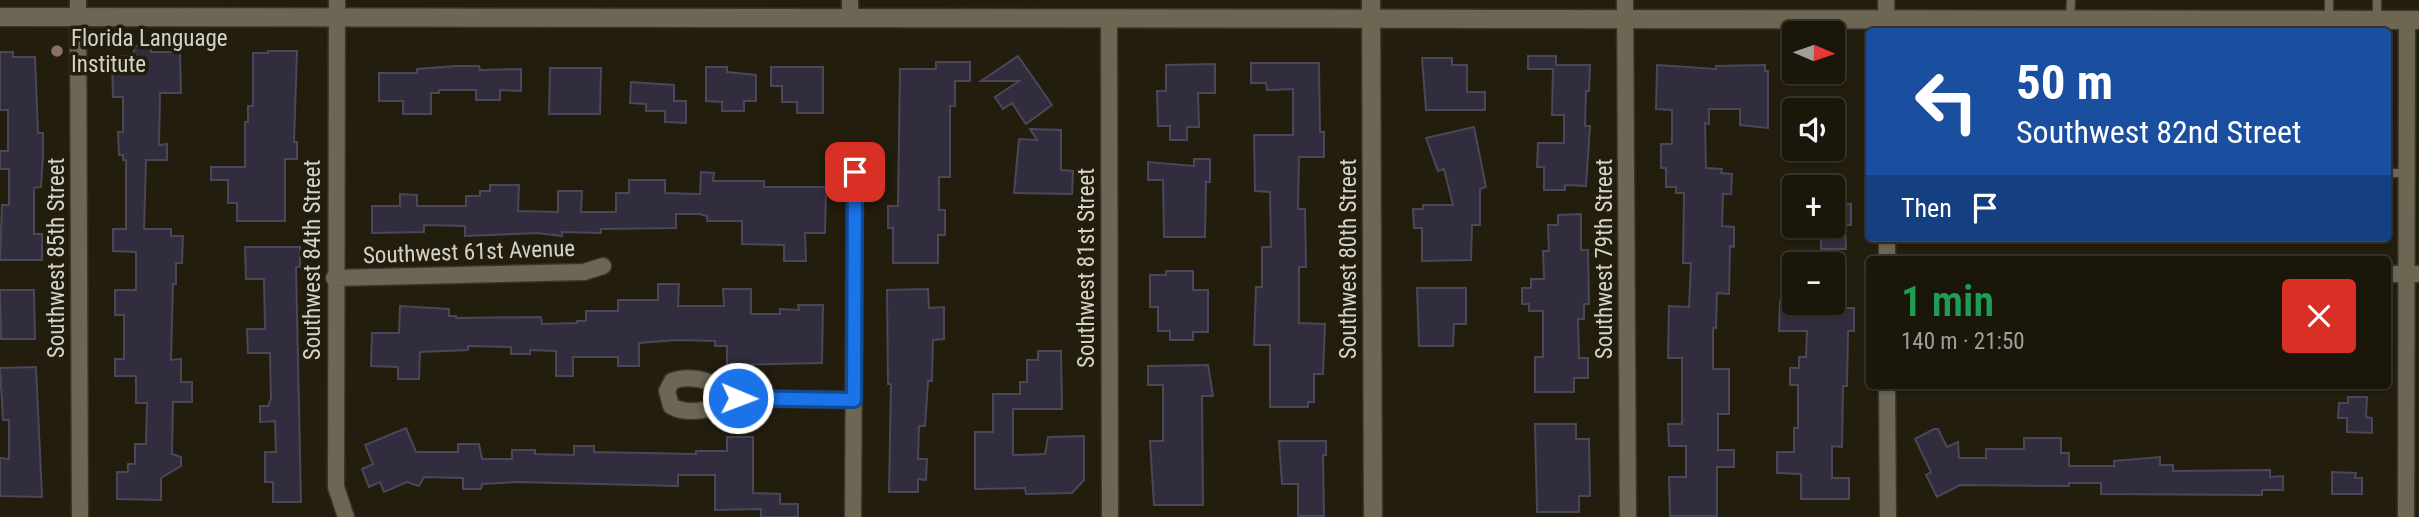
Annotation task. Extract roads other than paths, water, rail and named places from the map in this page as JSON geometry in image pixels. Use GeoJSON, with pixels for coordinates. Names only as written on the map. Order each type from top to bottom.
{"type":"FeatureCollection","features":[{"type":"Feature","properties":{"kind":"street","name":"Southwest 80th Street"},"geometry":{"type":"LineString","coordinates":[[1371,0],[1373,517]]}},
{"type":"Feature","properties":{"kind":"street","name":"Southwest 79th Street"},"geometry":{"type":"LineString","coordinates":[[1625,0],[1628,517]]}},
{"type":"Feature","properties":{"kind":"street"},"geometry":{"type":"LineString","coordinates":[[1886,0],[1887,26]]}},
{"type":"Feature","properties":{"kind":"street"},"geometry":{"type":"LineString","coordinates":[[0,17],[78,8],[850,9],[1109,19],[1625,19],[1887,26],[2070,20],[2413,20],[2413,134],[2406,173],[2413,274],[2411,512]]}},
{"type":"Feature","properties":{"kind":"street","name":"Southwest 85th Street"},"geometry":{"type":"LineString","coordinates":[[78,8],[80,517]]}},
{"type":"Feature","properties":{"kind":"street","name":"Southwest 84th Street"},"geometry":{"type":"LineString","coordinates":[[337,9],[334,278],[336,487],[346,517]]}},
{"type":"Feature","properties":{"kind":"street","name":"Southwest 81st Street"},"geometry":{"type":"LineString","coordinates":[[1109,19],[1110,517]]}},
{"type":"Feature","properties":{"kind":"street"},"geometry":{"type":"LineString","coordinates":[[853,517],[855,172]]}},
{"type":"Feature","properties":{"kind":"street","name":"Southwest 61st Avenue"},"geometry":{"type":"LineString","coordinates":[[334,278],[584,272],[603,266]]}},
{"type":"Feature","properties":{"kind":"street"},"geometry":{"type":"LineString","coordinates":[[2391,274],[2413,274]]}},
{"type":"Feature","properties":{"kind":"street"},"geometry":{"type":"LineString","coordinates":[[1887,389],[1888,517]]}},
{"type":"Feature","properties":{"kind":"street"},"geometry":{"type":"LineString","coordinates":[[731,397],[854,400]]}},
{"type":"Feature","properties":{"kind":"lane"},"geometry":{"type":"LineString","coordinates":[[2070,20],[2071,0]]}},
{"type":"Feature","properties":{"kind":"lane"},"geometry":{"type":"LineString","coordinates":[[2329,0],[2329,21]]}},
{"type":"Feature","properties":{"kind":"lane"},"geometry":{"type":"LineString","coordinates":[[2377,21],[2378,0]]}},
{"type":"Feature","properties":{"kind":"lane"},"geometry":{"type":"LineString","coordinates":[[2391,173],[2406,173]]}},
{"type":"Feature","properties":{"kind":"place","name":"Florida Language Institute"},"geometry":{"type":"Point","coordinates":[57,51]}}]}
